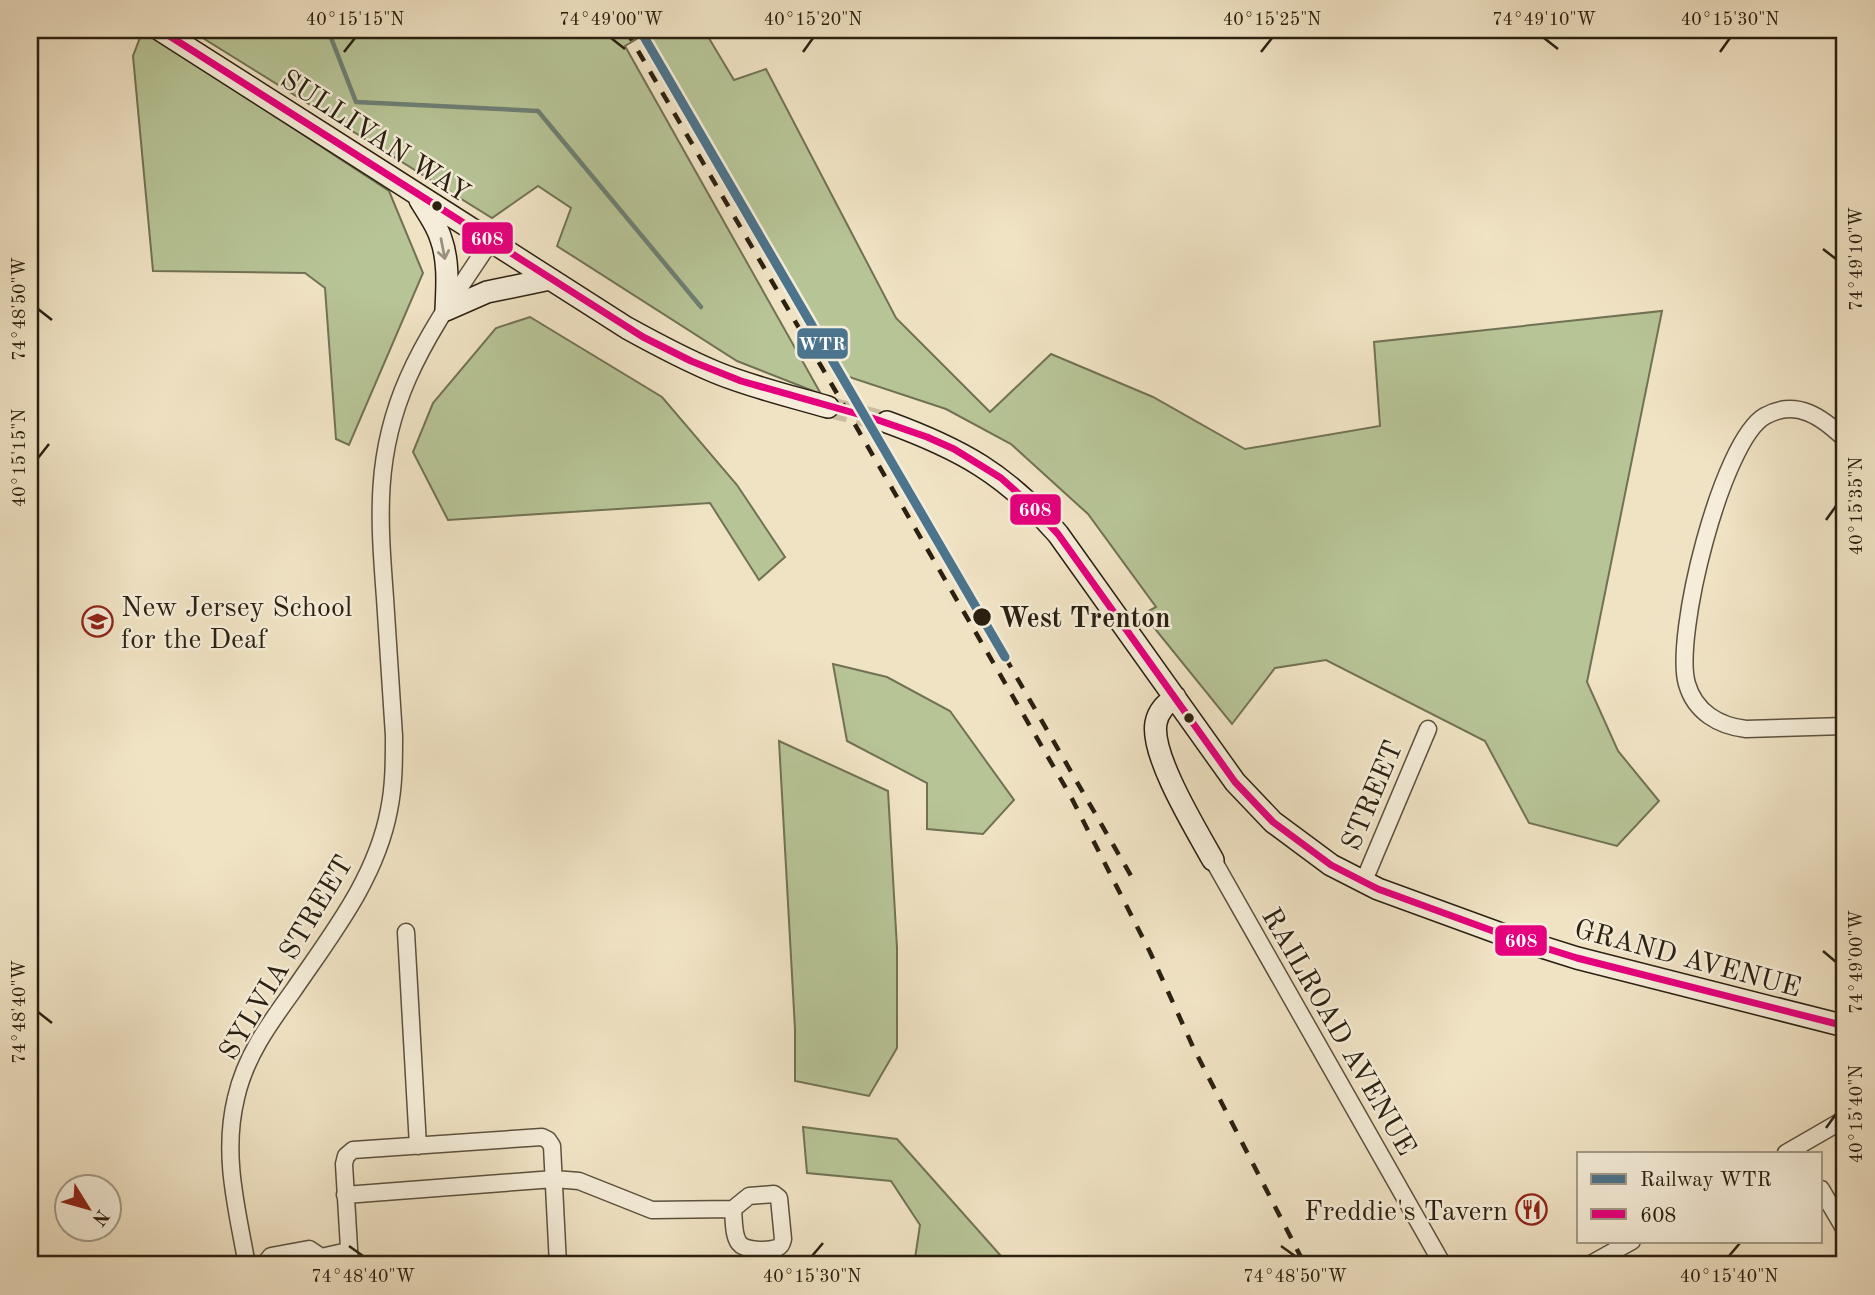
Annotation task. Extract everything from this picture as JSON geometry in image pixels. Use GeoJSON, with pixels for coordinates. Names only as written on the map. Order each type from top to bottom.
{"type":"FeatureCollection","features":[{"type":"Feature","properties":{"kind":"main road","name":"SULLIVAN WAY"},"geometry":{"type":"LineString","coordinates":[[160,30],[627,328],[676,355],[757,387],[828,407]]}},
{"type":"Feature","properties":{"kind":"main road"},"geometry":{"type":"LineString","coordinates":[[416,195],[441,238],[446,266],[446,310],[487,292],[550,279]]}},
{"type":"Feature","properties":{"kind":"main road","name":"GRAND AVENUE"},"geometry":{"type":"LineString","coordinates":[[887,422],[945,444],[978,462],[1009,484],[1037,509],[1058,534],[1235,782],[1273,822],[1323,860],[1363,883],[1432,910],[1577,958],[1845,1026]]}},
{"type":"Feature","properties":{"kind":"main road"},"geometry":{"type":"LineString","coordinates":[[1175,697],[1159,713],[1155,734],[1165,768],[1181,804],[1213,860]]}},
{"type":"Feature","properties":{"kind":"street","name":"SYLVIA STREET"},"geometry":{"type":"LineString","coordinates":[[247,1265],[231,1180],[229,1153],[230,1127],[236,1097],[255,1048],[353,903],[373,862],[389,811],[394,771],[394,736],[379,519],[386,447],[407,380],[423,348],[490,242]]}},
{"type":"Feature","properties":{"kind":"street"},"geometry":{"type":"LineString","coordinates":[[1845,439],[1824,419],[1811,412],[1796,409],[1767,415],[1745,435],[1714,508],[1702,550],[1691,606],[1684,669],[1693,700],[1704,712],[1724,724],[1746,729],[1845,726]]}},
{"type":"Feature","properties":{"kind":"street","name":"STREET"},"geometry":{"type":"LineString","coordinates":[[1363,883],[1427,729]]}},
{"type":"Feature","properties":{"kind":"street","name":"RAILROAD AVENUE"},"geometry":{"type":"LineString","coordinates":[[1213,860],[1443,1265]]}},
{"type":"Feature","properties":{"kind":"street"},"geometry":{"type":"LineString","coordinates":[[406,932],[418,1146]]}},
{"type":"Feature","properties":{"kind":"street"},"geometry":{"type":"LineString","coordinates":[[1793,1151],[1845,1119]]}},
{"type":"Feature","properties":{"kind":"street"},"geometry":{"type":"LineString","coordinates":[[264,1265],[271,1256],[309,1249],[316,1261],[349,1258],[344,1164],[346,1156],[353,1150],[542,1137],[552,1146],[558,1265]]}},
{"type":"Feature","properties":{"kind":"street"},"geometry":{"type":"LineString","coordinates":[[345,1195],[554,1179],[579,1181],[652,1210],[733,1209]]}},
{"type":"Feature","properties":{"kind":"street"},"geometry":{"type":"LineString","coordinates":[[1822,1191],[1845,1230]]}},
{"type":"Feature","properties":{"kind":"street"},"geometry":{"type":"LineString","coordinates":[[1589,1265],[1630,1242]]}},
{"type":"Feature","properties":{"kind":"green space"},"geometry":{"type":"Polygon","coordinates":[[[143,30],[389,191],[423,273],[349,445],[336,439],[325,288],[305,273],[153,271],[133,56],[143,30]]]}},
{"type":"Feature","properties":{"kind":"green space"},"geometry":{"type":"Polygon","coordinates":[[[190,30],[704,30],[734,80],[766,69],[896,318],[990,412],[1051,354],[1153,397],[1245,449],[1380,426],[1374,342],[1662,311],[1587,682],[1618,751],[1659,801],[1617,846],[1529,823],[1485,741],[1326,660],[1275,668],[1232,724],[1143,614],[1156,607],[1088,514],[1011,444],[946,409],[837,373],[640,37],[625,46],[821,394],[737,361],[557,246],[571,208],[538,186],[492,218],[190,30]]]}},
{"type":"Feature","properties":{"kind":"green space"},"geometry":{"type":"Polygon","coordinates":[[[530,317],[662,397],[737,485],[785,557],[759,580],[710,503],[448,520],[413,452],[433,403],[496,328],[530,317]]]}},
{"type":"Feature","properties":{"kind":"green space"},"geometry":{"type":"Polygon","coordinates":[[[833,664],[887,677],[950,711],[1014,800],[983,834],[927,829],[927,783],[847,741],[833,664]]]}},
{"type":"Feature","properties":{"kind":"green space"},"geometry":{"type":"Polygon","coordinates":[[[779,741],[888,791],[897,948],[897,1048],[869,1096],[795,1081],[795,1029],[779,741]]]}},
{"type":"Feature","properties":{"kind":"green space"},"geometry":{"type":"Polygon","coordinates":[[[803,1127],[897,1139],[1009,1265],[914,1265],[920,1225],[891,1181],[807,1173],[803,1127]]]}},
{"type":"Feature","properties":{"kind":"waterway"},"geometry":{"type":"LineString","coordinates":[[328,30],[356,102],[538,111],[701,307]]}},
{"type":"Feature","properties":{"kind":"tunnel"},"geometry":{"type":"LineString","coordinates":[[828,407],[887,422]]}},
{"type":"Feature","properties":{"kind":"railway"},"geometry":{"type":"LineString","coordinates":[[626,30],[1070,795],[1150,952],[1194,1049],[1305,1265]]}},
{"type":"Feature","properties":{"kind":"railway"},"geometry":{"type":"LineString","coordinates":[[1005,657],[1134,881]]}},
{"type":"Feature","properties":{"kind":"rail line","name":"WTR"},"geometry":{"type":"LineString","coordinates":[[640,30],[1005,657]]}},
{"type":"Feature","properties":{"kind":"transit line","name":"608"},"geometry":{"type":"LineString","coordinates":[[160,30],[643,337],[691,361],[741,381],[872,418],[927,437],[954,449],[1001,478],[1058,534],[1235,782],[1273,822],[1331,865],[1378,889],[1504,935],[1577,958],[1845,1026]]}},
{"type":"Feature","properties":{"kind":"place","name":"West Trenton"},"geometry":{"type":"Point","coordinates":[982,617]}},
{"type":"Feature","properties":{"kind":"place","name":"New Jersey School for the Deaf"},"geometry":{"type":"Point","coordinates":[98,622]}},
{"type":"Feature","properties":{"kind":"place","name":"Freddie's Tavern"},"geometry":{"type":"Point","coordinates":[1531,1210]}}]}
